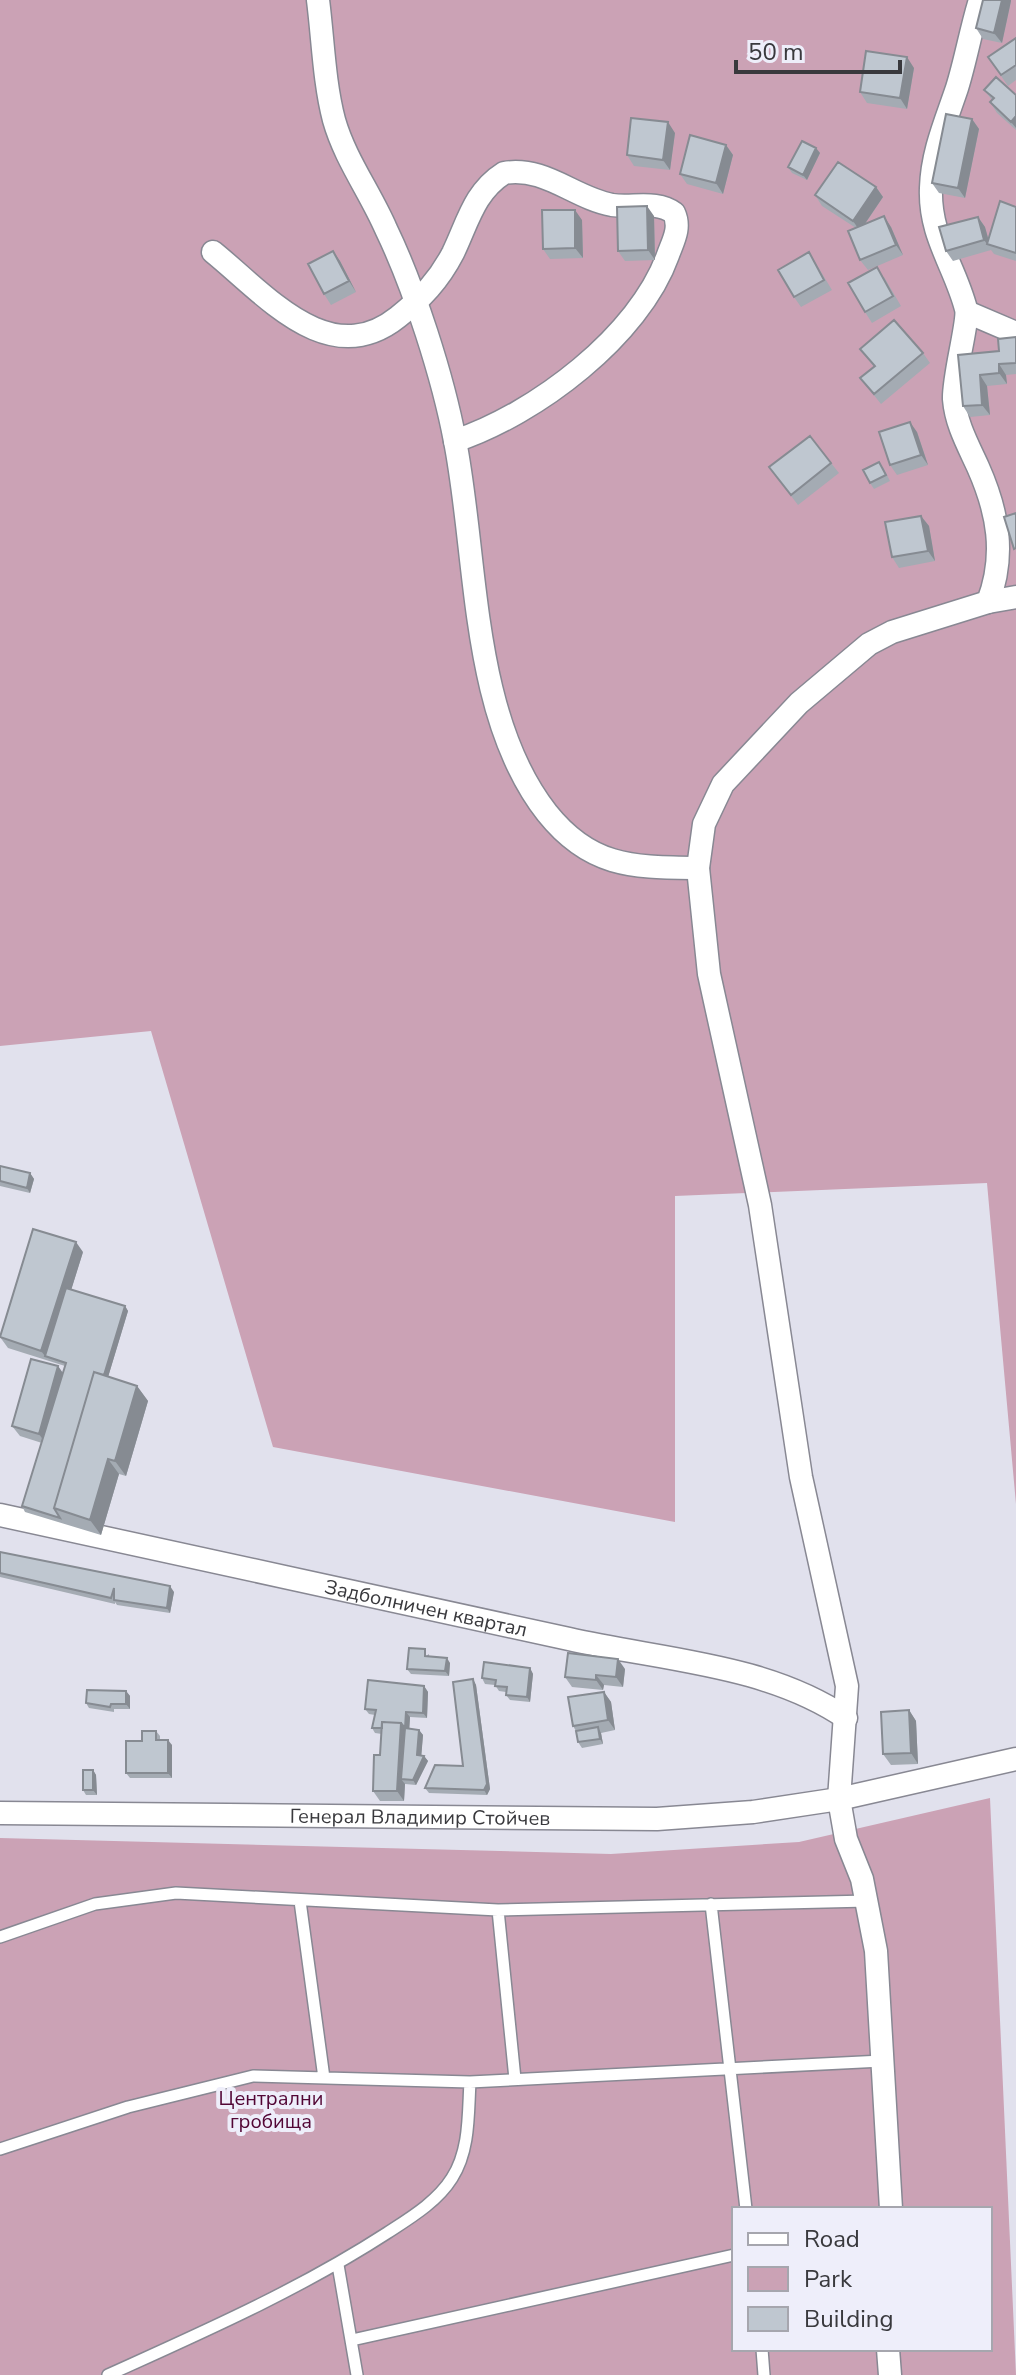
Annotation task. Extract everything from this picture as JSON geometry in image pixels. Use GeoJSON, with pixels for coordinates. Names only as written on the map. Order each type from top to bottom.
{"type":"FeatureCollection","features":[{"type":"Feature","properties":{"kind":"street"},"geometry":{"type":"LineString","coordinates":[[318,0],[334,119],[354,169],[387,229],[440,379],[455,441],[487,660],[502,724],[521,772],[547,812],[578,845],[607,861],[639,867],[698,868]]}},
{"type":"Feature","properties":{"kind":"street"},"geometry":{"type":"LineString","coordinates":[[980,0],[957,87],[939,137],[931,189],[937,241],[967,312],[958,352],[954,399],[961,432],[990,496],[997,523],[1000,553],[997,578],[988,602]]}},
{"type":"Feature","properties":{"kind":"street"},"geometry":{"type":"LineString","coordinates":[[213,252],[302,324],[329,336],[371,336],[414,305],[443,273],[480,194],[504,173],[532,172],[589,198],[613,205],[664,207],[677,219],[677,230],[662,273],[638,312],[550,391],[493,428],[455,441]]}},
{"type":"Feature","properties":{"kind":"street"},"geometry":{"type":"LineString","coordinates":[[967,312],[1016,333]]}},
{"type":"Feature","properties":{"kind":"street"},"geometry":{"type":"LineString","coordinates":[[891,2207],[876,1951],[868,1901],[846,1839],[839,1799],[847,1686],[801,1477],[760,1205],[709,974],[698,868],[704,824],[723,784],[799,703],[869,644],[892,632],[988,602],[1016,597]]}},
{"type":"Feature","properties":{"kind":"street","name":"Задболничен квартал"},"geometry":{"type":"LineString","coordinates":[[0,1515],[570,1640],[758,1677],[817,1698],[846,1718]]}},
{"type":"Feature","properties":{"kind":"street","name":"Генерал Владимир Стойчев"},"geometry":{"type":"LineString","coordinates":[[0,1813],[483,1820],[657,1819],[753,1812],[839,1799],[1016,1759]]}},
{"type":"Feature","properties":{"kind":"street"},"geometry":{"type":"LineString","coordinates":[[888,2351],[890,2375]]}},
{"type":"Feature","properties":{"kind":"lane"},"geometry":{"type":"LineString","coordinates":[[0,1937],[95,1904],[176,1893],[498,1910],[868,1901]]}},
{"type":"Feature","properties":{"kind":"lane"},"geometry":{"type":"LineString","coordinates":[[300,1901],[324,2078]]}},
{"type":"Feature","properties":{"kind":"lane"},"geometry":{"type":"LineString","coordinates":[[711,1904],[746,2207]]}},
{"type":"Feature","properties":{"kind":"lane"},"geometry":{"type":"LineString","coordinates":[[498,1910],[515,2079]]}},
{"type":"Feature","properties":{"kind":"lane"},"geometry":{"type":"LineString","coordinates":[[0,2149],[128,2107],[253,2076],[470,2082],[882,2061]]}},
{"type":"Feature","properties":{"kind":"lane"},"geometry":{"type":"LineString","coordinates":[[108,2375],[338,2265],[423,2209],[451,2180],[462,2158],[470,2082]]}},
{"type":"Feature","properties":{"kind":"lane"},"geometry":{"type":"LineString","coordinates":[[352,2340],[732,2255]]}},
{"type":"Feature","properties":{"kind":"lane"},"geometry":{"type":"LineString","coordinates":[[338,2265],[357,2375]]}},
{"type":"Feature","properties":{"kind":"lane"},"geometry":{"type":"LineString","coordinates":[[762,2351],[764,2375]]}},
{"type":"Feature","properties":{"kind":"green space"},"geometry":{"type":"Polygon","coordinates":[[[0,0],[1016,0],[1016,1504],[987,1183],[675,1196],[675,1522],[273,1447],[151,1031],[0,1046],[0,0]]]}},
{"type":"Feature","properties":{"kind":"green space","name":"Централни гробища"},"geometry":{"type":"Polygon","coordinates":[[[990,1798],[1016,2375],[0,2375],[0,1838],[611,1854],[799,1842],[990,1798]]]}},
{"type":"Feature","properties":{"kind":"building"},"geometry":{"type":"Polygon","coordinates":[[[983,0],[1002,0],[994,33],[976,28],[983,0]]]}},
{"type":"Feature","properties":{"kind":"building"},"geometry":{"type":"Polygon","coordinates":[[[1016,38],[1016,65],[1001,75],[988,57],[1016,38]]]}},
{"type":"Feature","properties":{"kind":"building"},"geometry":{"type":"Polygon","coordinates":[[[866,51],[907,57],[900,98],[860,92],[866,51]]]}},
{"type":"Feature","properties":{"kind":"building"},"geometry":{"type":"Polygon","coordinates":[[[996,77],[1016,95],[1016,116],[1011,122],[990,102],[994,98],[984,90],[996,77]]]}},
{"type":"Feature","properties":{"kind":"building"},"geometry":{"type":"Polygon","coordinates":[[[946,114],[972,119],[958,188],[932,183],[946,114]]]}},
{"type":"Feature","properties":{"kind":"building"},"geometry":{"type":"Polygon","coordinates":[[[631,118],[668,122],[663,160],[627,155],[631,118]]]}},
{"type":"Feature","properties":{"kind":"building"},"geometry":{"type":"Polygon","coordinates":[[[690,135],[726,145],[716,183],[680,174],[690,135]]]}},
{"type":"Feature","properties":{"kind":"building"},"geometry":{"type":"Polygon","coordinates":[[[802,141],[816,148],[803,175],[788,167],[802,141]]]}},
{"type":"Feature","properties":{"kind":"building"},"geometry":{"type":"Polygon","coordinates":[[[838,162],[876,187],[853,221],[815,195],[838,162]]]}},
{"type":"Feature","properties":{"kind":"building"},"geometry":{"type":"Polygon","coordinates":[[[1000,201],[1016,207],[1016,253],[987,244],[1000,201]]]}},
{"type":"Feature","properties":{"kind":"building"},"geometry":{"type":"Polygon","coordinates":[[[647,206],[648,250],[618,251],[617,207],[647,206]]]}},
{"type":"Feature","properties":{"kind":"building"},"geometry":{"type":"Polygon","coordinates":[[[542,210],[575,210],[575,248],[543,249],[542,210]]]}},
{"type":"Feature","properties":{"kind":"building"},"geometry":{"type":"Polygon","coordinates":[[[884,216],[896,245],[860,260],[848,231],[884,216]]]}},
{"type":"Feature","properties":{"kind":"building"},"geometry":{"type":"Polygon","coordinates":[[[978,217],[984,240],[946,251],[939,227],[978,217]]]}},
{"type":"Feature","properties":{"kind":"building"},"geometry":{"type":"Polygon","coordinates":[[[333,251],[349,281],[324,294],[308,264],[333,251]]]}},
{"type":"Feature","properties":{"kind":"building"},"geometry":{"type":"Polygon","coordinates":[[[809,252],[824,280],[794,297],[778,270],[809,252]]]}},
{"type":"Feature","properties":{"kind":"building"},"geometry":{"type":"Polygon","coordinates":[[[877,267],[893,296],[865,312],[848,283],[877,267]]]}},
{"type":"Feature","properties":{"kind":"building"},"geometry":{"type":"Polygon","coordinates":[[[894,320],[923,353],[874,394],[860,378],[875,366],[860,349],[894,320]]]}},
{"type":"Feature","properties":{"kind":"building"},"geometry":{"type":"Polygon","coordinates":[[[1016,337],[1016,363],[999,364],[999,373],[980,375],[982,405],[963,406],[958,355],[999,351],[998,339],[1016,337]]]}},
{"type":"Feature","properties":{"kind":"building"},"geometry":{"type":"Polygon","coordinates":[[[910,422],[921,455],[890,465],[879,432],[910,422]]]}},
{"type":"Feature","properties":{"kind":"building"},"geometry":{"type":"Polygon","coordinates":[[[810,436],[831,463],[791,495],[769,467],[810,436]]]}},
{"type":"Feature","properties":{"kind":"building"},"geometry":{"type":"Polygon","coordinates":[[[879,462],[886,475],[870,483],[863,470],[879,462]]]}},
{"type":"Feature","properties":{"kind":"building"},"geometry":{"type":"Polygon","coordinates":[[[1016,513],[1016,548],[1014,549],[1004,517],[1016,513]]]}},
{"type":"Feature","properties":{"kind":"building"},"geometry":{"type":"Polygon","coordinates":[[[921,516],[928,551],[892,557],[885,522],[921,516]]]}},
{"type":"Feature","properties":{"kind":"building"},"geometry":{"type":"Polygon","coordinates":[[[0,1166],[30,1173],[27,1188],[0,1181],[0,1166]]]}},
{"type":"Feature","properties":{"kind":"building"},"geometry":{"type":"Polygon","coordinates":[[[33,1229],[76,1242],[41,1351],[0,1337],[33,1229]]]}},
{"type":"Feature","properties":{"kind":"building"},"geometry":{"type":"Polygon","coordinates":[[[66,1288],[125,1306],[104,1375],[94,1372],[54,1508],[60,1518],[22,1506],[66,1363],[45,1356],[66,1288]]]}},
{"type":"Feature","properties":{"kind":"building"},"geometry":{"type":"Polygon","coordinates":[[[31,1359],[58,1366],[39,1434],[12,1426],[31,1359]]]}},
{"type":"Feature","properties":{"kind":"building"},"geometry":{"type":"Polygon","coordinates":[[[94,1372],[137,1386],[115,1461],[108,1459],[90,1520],[54,1508],[94,1372]]]}},
{"type":"Feature","properties":{"kind":"building"},"geometry":{"type":"Polygon","coordinates":[[[0,1552],[170,1586],[167,1608],[114,1600],[114,1588],[111,1598],[0,1573],[0,1552]]]}},
{"type":"Feature","properties":{"kind":"building"},"geometry":{"type":"Polygon","coordinates":[[[409,1648],[425,1649],[425,1656],[447,1658],[445,1671],[407,1669],[409,1648]]]}},
{"type":"Feature","properties":{"kind":"building"},"geometry":{"type":"Polygon","coordinates":[[[568,1653],[618,1659],[616,1677],[596,1675],[596,1680],[565,1677],[568,1653]]]}},
{"type":"Feature","properties":{"kind":"building"},"geometry":{"type":"Polygon","coordinates":[[[484,1662],[530,1668],[527,1697],[506,1695],[507,1687],[495,1686],[496,1680],[482,1678],[484,1662]]]}},
{"type":"Feature","properties":{"kind":"building"},"geometry":{"type":"Polygon","coordinates":[[[473,1679],[487,1784],[484,1790],[425,1788],[435,1765],[463,1766],[453,1682],[473,1679]]]}},
{"type":"Feature","properties":{"kind":"building"},"geometry":{"type":"Polygon","coordinates":[[[368,1680],[424,1686],[423,1713],[406,1712],[405,1728],[401,1723],[382,1722],[382,1728],[372,1728],[376,1710],[365,1709],[368,1680]]]}},
{"type":"Feature","properties":{"kind":"building"},"geometry":{"type":"Polygon","coordinates":[[[87,1690],[126,1691],[126,1704],[111,1704],[110,1707],[86,1703],[87,1690]]]}},
{"type":"Feature","properties":{"kind":"building"},"geometry":{"type":"Polygon","coordinates":[[[604,1692],[608,1720],[573,1726],[568,1697],[604,1692]]]}},
{"type":"Feature","properties":{"kind":"building"},"geometry":{"type":"Polygon","coordinates":[[[909,1710],[911,1753],[883,1754],[881,1712],[909,1710]]]}},
{"type":"Feature","properties":{"kind":"building"},"geometry":{"type":"Polygon","coordinates":[[[382,1722],[401,1723],[397,1791],[373,1791],[374,1755],[380,1755],[382,1722]]]}},
{"type":"Feature","properties":{"kind":"building"},"geometry":{"type":"Polygon","coordinates":[[[598,1727],[600,1739],[578,1742],[576,1731],[598,1727]]]}},
{"type":"Feature","properties":{"kind":"building"},"geometry":{"type":"Polygon","coordinates":[[[405,1728],[419,1730],[417,1755],[424,1756],[413,1780],[401,1779],[405,1728]]]}},
{"type":"Feature","properties":{"kind":"building"},"geometry":{"type":"Polygon","coordinates":[[[142,1731],[156,1731],[156,1740],[168,1740],[168,1773],[126,1773],[126,1741],[142,1741],[142,1731]]]}},
{"type":"Feature","properties":{"kind":"building"},"geometry":{"type":"Polygon","coordinates":[[[83,1770],[93,1770],[93,1790],[83,1790],[83,1770]]]}}]}
